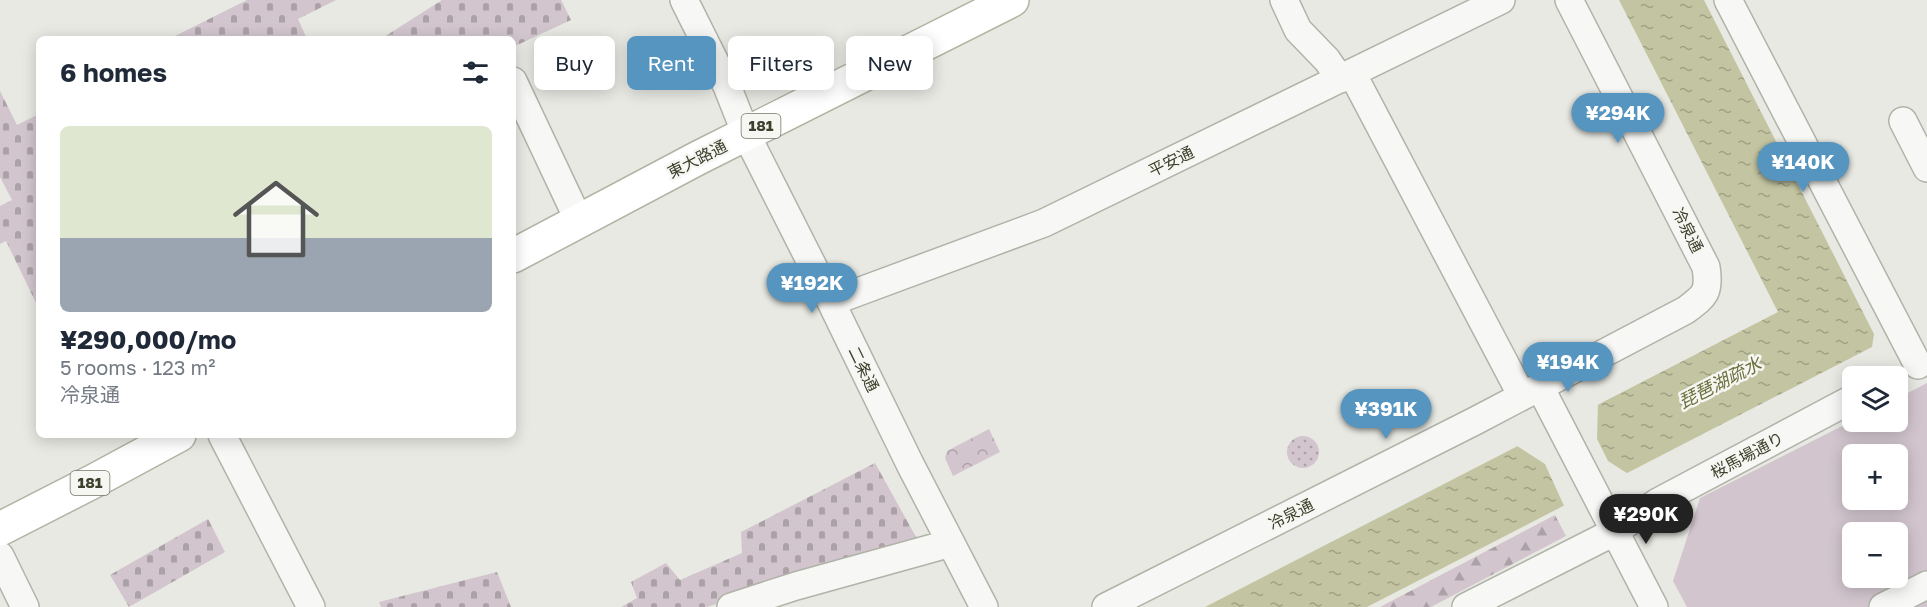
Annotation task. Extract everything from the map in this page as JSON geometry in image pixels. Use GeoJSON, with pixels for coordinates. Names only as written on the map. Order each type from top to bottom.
{"type":"FeatureCollection","features":[{"type":"Feature","properties":{"kind":"main road","name":"東大路通"},"geometry":{"type":"LineString","coordinates":[[516,254],[746,134],[1012,0]]}},
{"type":"Feature","properties":{"kind":"main road","name":"181"},"geometry":{"type":"LineString","coordinates":[[0,529],[173,438]]}},
{"type":"Feature","properties":{"kind":"street","name":"二条通"},"geometry":{"type":"LineString","coordinates":[[684,0],[727,86],[746,134],[910,464],[984,607]]}},
{"type":"Feature","properties":{"kind":"street"},"geometry":{"type":"LineString","coordinates":[[1284,0],[1298,30],[1346,76],[1531,392],[1556,420],[1654,607]]}},
{"type":"Feature","properties":{"kind":"street","name":"平安通"},"geometry":{"type":"LineString","coordinates":[[831,302],[1044,223],[1501,0]]}},
{"type":"Feature","properties":{"kind":"street","name":"冷泉通"},"geometry":{"type":"LineString","coordinates":[[1106,607],[1531,392],[1686,310],[1702,298],[1708,284],[1706,267],[1569,0]]}},
{"type":"Feature","properties":{"kind":"street"},"geometry":{"type":"LineString","coordinates":[[1728,0],[1914,367]]}},
{"type":"Feature","properties":{"kind":"street"},"geometry":{"type":"LineString","coordinates":[[516,87],[579,221]]}},
{"type":"Feature","properties":{"kind":"street"},"geometry":{"type":"LineString","coordinates":[[1903,121],[1927,168]]}},
{"type":"Feature","properties":{"kind":"street","name":"桜馬場通り"},"geometry":{"type":"LineString","coordinates":[[1466,607],[1614,532],[1658,502],[1842,404]]}},
{"type":"Feature","properties":{"kind":"street"},"geometry":{"type":"LineString","coordinates":[[224,438],[311,607]]}},
{"type":"Feature","properties":{"kind":"street"},"geometry":{"type":"LineString","coordinates":[[731,607],[796,586],[951,543]]}},
{"type":"Feature","properties":{"kind":"street"},"geometry":{"type":"LineString","coordinates":[[0,556],[25,607]]}},
{"type":"Feature","properties":{"kind":"street"},"geometry":{"type":"LineString","coordinates":[[1883,607],[1927,585]]}},
{"type":"Feature","properties":{"kind":"green space"},"geometry":{"type":"Polygon","coordinates":[[[247,0],[336,0],[298,19],[306,36],[175,36],[247,0]]]}},
{"type":"Feature","properties":{"kind":"green space"},"geometry":{"type":"Polygon","coordinates":[[[442,0],[561,0],[571,20],[516,46],[516,36],[386,36],[442,0]]]}},
{"type":"Feature","properties":{"kind":"green space"},"geometry":{"type":"Polygon","coordinates":[[[0,91],[17,125],[36,116],[36,303],[6,241],[0,244],[0,206],[12,200],[0,177],[0,91]]]}},
{"type":"Feature","properties":{"kind":"green space"},"geometry":{"type":"Polygon","coordinates":[[[1927,383],[1927,607],[1687,607],[1673,581],[1700,498],[1842,426],[1842,432],[1908,432],[1908,393],[1927,383]]]}},
{"type":"Feature","properties":{"kind":"green space"},"geometry":{"type":"Polygon","coordinates":[[[989,429],[1000,452],[953,476],[945,458],[947,451],[989,429]]]}},
{"type":"Feature","properties":{"kind":"green space"},"geometry":{"type":"Polygon","coordinates":[[[1303,436],[1315,440],[1319,452],[1315,464],[1303,468],[1291,464],[1287,452],[1291,440],[1303,436]]]}},
{"type":"Feature","properties":{"kind":"green space"},"geometry":{"type":"Polygon","coordinates":[[[875,463],[916,537],[915,548],[792,579],[707,607],[621,607],[637,598],[631,582],[666,563],[680,580],[742,553],[741,532],[875,463]]]}},
{"type":"Feature","properties":{"kind":"green space"},"geometry":{"type":"Polygon","coordinates":[[[1555,515],[1566,536],[1431,607],[1380,607],[1555,515]]]}},
{"type":"Feature","properties":{"kind":"green space"},"geometry":{"type":"Polygon","coordinates":[[[208,519],[225,552],[129,607],[110,575],[208,519]]]}},
{"type":"Feature","properties":{"kind":"green space"},"geometry":{"type":"Polygon","coordinates":[[[497,572],[511,607],[381,607],[379,602],[497,572]]]}},
{"type":"Feature","properties":{"kind":"water","name":"琵琶湖疏水"},"geometry":{"type":"Polygon","coordinates":[[[1619,0],[1704,0],[1874,334],[1872,347],[1367,607],[1205,607],[1778,312],[1619,0]]]}},
{"type":"Feature","properties":{"kind":"pier"},"geometry":{"type":"Polygon","coordinates":[[[1598,401],[1597,439],[1608,461],[1630,475],[1565,508],[1545,464],[1514,444],[1598,401]]]}}]}
